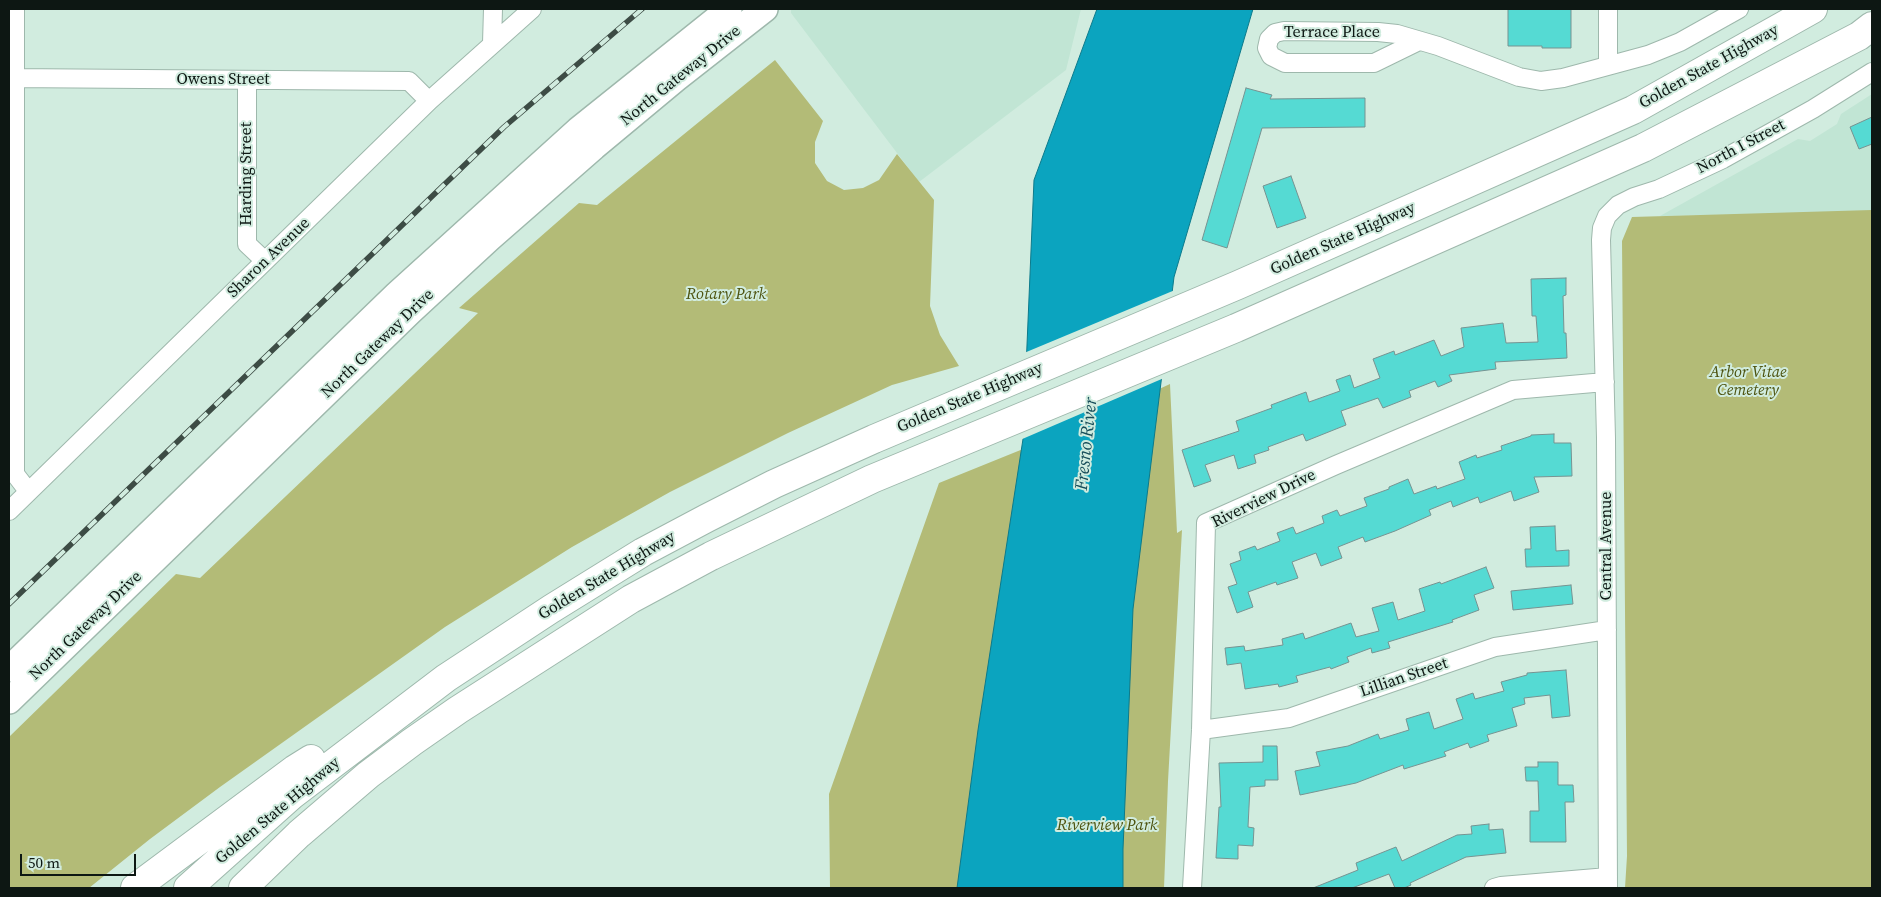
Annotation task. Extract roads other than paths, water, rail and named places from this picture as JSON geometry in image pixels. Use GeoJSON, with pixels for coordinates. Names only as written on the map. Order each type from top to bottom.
{"type":"FeatureCollection","features":[{"type":"Feature","properties":{"kind":"highway","name":"Golden State Highway"},"geometry":{"type":"LineString","coordinates":[[188,888],[292,795],[446,678],[551,609],[643,552],[774,484],[874,439],[1238,285],[1633,110],[1813,9]]}},
{"type":"Feature","properties":{"kind":"highway","name":"Golden State Highway"},"geometry":{"type":"LineString","coordinates":[[244,888],[299,834],[368,775],[420,737],[497,685],[631,600],[711,556],[872,479],[1236,328],[1643,148],[1859,36],[1872,26]]}},
{"type":"Feature","properties":{"kind":"highway"},"geometry":{"type":"LineString","coordinates":[[134,888],[295,769],[446,678]]}},
{"type":"Feature","properties":{"kind":"highway"},"geometry":{"type":"LineString","coordinates":[[255,888],[299,834]]}},
{"type":"Feature","properties":{"kind":"main road","name":"North Gateway Drive"},"geometry":{"type":"LineString","coordinates":[[9,669],[418,274],[578,130],[729,9]]}},
{"type":"Feature","properties":{"kind":"main road","name":"North Gateway Drive"},"geometry":{"type":"LineString","coordinates":[[9,701],[412,310],[483,245],[594,147],[677,78],[765,9]]}},
{"type":"Feature","properties":{"kind":"street"},"geometry":{"type":"LineString","coordinates":[[15,9],[12,78],[15,474],[28,491]]}},
{"type":"Feature","properties":{"kind":"street"},"geometry":{"type":"LineString","coordinates":[[492,43],[493,9]]}},
{"type":"Feature","properties":{"kind":"street","name":"Sharon Avenue"},"geometry":{"type":"LineString","coordinates":[[9,510],[151,374],[429,101],[532,9]]}},
{"type":"Feature","properties":{"kind":"street"},"geometry":{"type":"LineString","coordinates":[[1608,9],[1608,65]]}},
{"type":"Feature","properties":{"kind":"street","name":"Terrace Place"},"geometry":{"type":"LineString","coordinates":[[1419,41],[1374,63],[1285,63],[1271,56],[1267,48],[1269,39],[1275,33],[1284,31],[1397,34],[1438,46],[1519,77],[1541,81],[1563,78],[1648,55],[1680,42],[1739,9]]}},
{"type":"Feature","properties":{"kind":"street","name":"North I Street"},"geometry":{"type":"LineString","coordinates":[[1607,216],[1618,205],[1634,197],[1659,189],[1723,158],[1812,109],[1872,72]]}},
{"type":"Feature","properties":{"kind":"street","name":"Owens Street"},"geometry":{"type":"LineString","coordinates":[[12,78],[409,81],[429,101]]}},
{"type":"Feature","properties":{"kind":"street","name":"Harding Street"},"geometry":{"type":"LineString","coordinates":[[247,80],[247,244],[265,261]]}},
{"type":"Feature","properties":{"kind":"street","name":"Central Avenue"},"geometry":{"type":"LineString","coordinates":[[1607,216],[1602,228],[1601,240],[1605,382],[1608,883]]}},
{"type":"Feature","properties":{"kind":"street","name":"Riverview Drive"},"geometry":{"type":"LineString","coordinates":[[1192,888],[1201,730],[1206,523],[1336,465],[1513,390],[1605,382]]}},
{"type":"Feature","properties":{"kind":"street","name":"Lillian Street"},"geometry":{"type":"LineString","coordinates":[[1201,730],[1289,718],[1495,647],[1607,630]]}},
{"type":"Feature","properties":{"kind":"street"},"geometry":{"type":"LineString","coordinates":[[1494,888],[1501,886],[1608,883]]}},
{"type":"Feature","properties":{"kind":"water","name":"Fresno River"},"geometry":{"type":"Polygon","coordinates":[[[1097,9],[1253,9],[1174,277],[1133,609],[1123,888],[957,888],[978,730],[1023,439],[1034,180],[1097,9]]]}},
{"type":"Feature","properties":{"kind":"railway"},"geometry":{"type":"LineString","coordinates":[[9,604],[504,127],[642,9]]}},
{"type":"Feature","properties":{"kind":"park label","name":"Rotary Park"},"geometry":{"type":"Point","coordinates":[726,295]}},
{"type":"Feature","properties":{"kind":"park label","name":"Arbor Vitae Cemetery"},"geometry":{"type":"Point","coordinates":[1748,382]}},
{"type":"Feature","properties":{"kind":"park label","name":"Riverview Park"},"geometry":{"type":"Point","coordinates":[1107,826]}}]}
